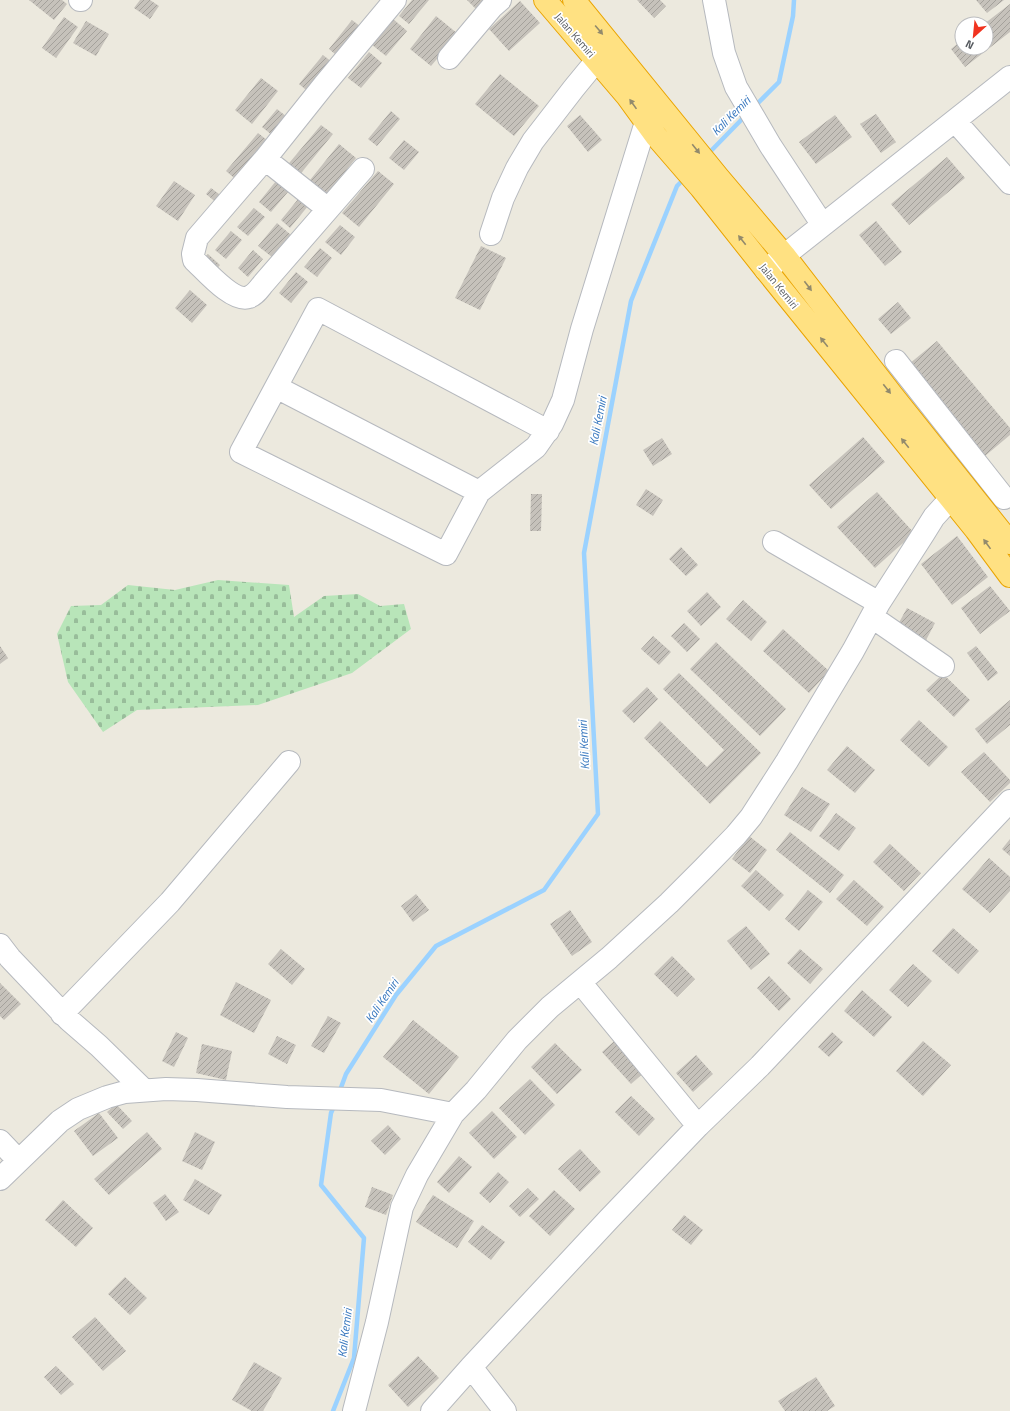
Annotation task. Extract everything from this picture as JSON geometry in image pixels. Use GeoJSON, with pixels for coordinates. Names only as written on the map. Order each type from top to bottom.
{"type":"FeatureCollection","features":[{"type":"Feature","properties":{"kind":"highway","name":"Jalan Kemiri"},"geometry":{"type":"LineString","coordinates":[[545,0],[598,60],[651,129],[710,182],[784,255],[896,401],[957,491],[976,530],[1010,576]]}},
{"type":"Feature","properties":{"kind":"highway","name":"Jalan Kemiri"},"geometry":{"type":"LineString","coordinates":[[574,0],[674,122],[766,270],[957,491],[987,513],[1010,543]]}},
{"type":"Feature","properties":{"kind":"street"},"geometry":{"type":"LineString","coordinates":[[362,169],[328,210],[250,297],[243,298],[234,295],[222,287],[194,260],[193,254],[197,238],[265,159],[395,0]]}},
{"type":"Feature","properties":{"kind":"street"},"geometry":{"type":"LineString","coordinates":[[449,58],[492,7],[500,0]]}},
{"type":"Feature","properties":{"kind":"street"},"geometry":{"type":"LineString","coordinates":[[714,0],[724,53],[736,87],[789,176],[822,224]]}},
{"type":"Feature","properties":{"kind":"street"},"geometry":{"type":"LineString","coordinates":[[491,234],[503,198],[517,168],[533,141],[598,60]]}},
{"type":"Feature","properties":{"kind":"street"},"geometry":{"type":"LineString","coordinates":[[766,270],[822,224],[1010,77]]}},
{"type":"Feature","properties":{"kind":"street"},"geometry":{"type":"LineString","coordinates":[[955,121],[1010,183]]}},
{"type":"Feature","properties":{"kind":"street"},"geometry":{"type":"LineString","coordinates":[[548,431],[318,309],[241,452],[446,554],[479,492],[536,447],[548,431],[563,400],[582,329],[651,129]]}},
{"type":"Feature","properties":{"kind":"street"},"geometry":{"type":"LineString","coordinates":[[265,159],[328,210]]}},
{"type":"Feature","properties":{"kind":"street"},"geometry":{"type":"LineString","coordinates":[[896,361],[1007,496],[987,513]]}},
{"type":"Feature","properties":{"kind":"street"},"geometry":{"type":"LineString","coordinates":[[276,387],[479,492]]}},
{"type":"Feature","properties":{"kind":"street"},"geometry":{"type":"LineString","coordinates":[[354,1411],[402,1207],[417,1175],[453,1114],[476,1090],[518,1040],[550,1007],[609,958],[669,903],[736,835],[751,817],[768,793],[834,684],[875,610],[934,517],[957,491]]}},
{"type":"Feature","properties":{"kind":"street"},"geometry":{"type":"LineString","coordinates":[[774,542],[875,610],[943,666]]}},
{"type":"Feature","properties":{"kind":"street"},"geometry":{"type":"LineString","coordinates":[[62,1014],[170,902],[289,762]]}},
{"type":"Feature","properties":{"kind":"street"},"geometry":{"type":"LineString","coordinates":[[432,1411],[578,1251],[698,1126],[760,1066],[1010,801]]}},
{"type":"Feature","properties":{"kind":"street"},"geometry":{"type":"LineString","coordinates":[[0,945],[10,958],[62,1014],[99,1046],[144,1090]]}},
{"type":"Feature","properties":{"kind":"street"},"geometry":{"type":"LineString","coordinates":[[580,982],[698,1126]]}},
{"type":"Feature","properties":{"kind":"street"},"geometry":{"type":"LineString","coordinates":[[0,1179],[60,1121],[78,1109],[108,1097],[126,1092],[166,1089],[265,1096],[356,1098],[381,1100],[453,1114]]}},
{"type":"Feature","properties":{"kind":"street"},"geometry":{"type":"LineString","coordinates":[[0,1141],[18,1160]]}},
{"type":"Feature","properties":{"kind":"street"},"geometry":{"type":"LineString","coordinates":[[471,1367],[505,1411]]}},
{"type":"Feature","properties":{"kind":"green space"},"geometry":{"type":"Polygon","coordinates":[[[218,580],[289,585],[294,617],[324,596],[358,594],[380,606],[404,604],[411,629],[352,673],[258,705],[137,710],[103,732],[68,682],[57,634],[71,606],[101,605],[128,585],[175,590],[218,580]]]}},
{"type":"Feature","properties":{"kind":"building"},"geometry":{"type":"Polygon","coordinates":[[[29,0],[62,0],[67,4],[54,20],[29,0]]]}},
{"type":"Feature","properties":{"kind":"building"},"geometry":{"type":"Polygon","coordinates":[[[140,0],[150,0],[159,6],[150,19],[134,8],[140,0]]]}},
{"type":"Feature","properties":{"kind":"building"},"geometry":{"type":"Polygon","coordinates":[[[412,0],[429,0],[409,24],[399,16],[412,0]]]}},
{"type":"Feature","properties":{"kind":"building"},"geometry":{"type":"Polygon","coordinates":[[[467,0],[496,0],[481,14],[467,0]]]}},
{"type":"Feature","properties":{"kind":"building"},"geometry":{"type":"Polygon","coordinates":[[[637,0],[660,0],[666,6],[654,18],[637,0]]]}},
{"type":"Feature","properties":{"kind":"building"},"geometry":{"type":"Polygon","coordinates":[[[976,0],[1004,0],[987,13],[976,0]]]}},
{"type":"Feature","properties":{"kind":"building"},"geometry":{"type":"Polygon","coordinates":[[[520,1],[540,23],[509,51],[489,29],[520,1]]]}},
{"type":"Feature","properties":{"kind":"building"},"geometry":{"type":"Polygon","coordinates":[[[1010,4],[1010,32],[994,44],[994,16],[1010,4]]]}},
{"type":"Feature","properties":{"kind":"building"},"geometry":{"type":"Polygon","coordinates":[[[436,16],[458,34],[431,66],[410,49],[436,16]]]}},
{"type":"Feature","properties":{"kind":"building"},"geometry":{"type":"Polygon","coordinates":[[[64,17],[78,27],[56,58],[42,48],[64,17]]]}},
{"type":"Feature","properties":{"kind":"building"},"geometry":{"type":"Polygon","coordinates":[[[392,18],[407,31],[386,56],[371,44],[392,18]]]}},
{"type":"Feature","properties":{"kind":"building"},"geometry":{"type":"Polygon","coordinates":[[[352,20],[365,30],[341,59],[329,49],[352,20]]]}},
{"type":"Feature","properties":{"kind":"building"},"geometry":{"type":"Polygon","coordinates":[[[86,21],[109,34],[96,56],[73,43],[86,21]]]}},
{"type":"Feature","properties":{"kind":"building"},"geometry":{"type":"Polygon","coordinates":[[[369,52],[382,63],[361,88],[348,78],[369,52]]]}},
{"type":"Feature","properties":{"kind":"building"},"geometry":{"type":"Polygon","coordinates":[[[323,55],[337,66],[312,95],[299,84],[323,55]]]}},
{"type":"Feature","properties":{"kind":"building"},"geometry":{"type":"Polygon","coordinates":[[[956,56],[979,56],[965,67],[956,56]]]}},
{"type":"Feature","properties":{"kind":"building"},"geometry":{"type":"Polygon","coordinates":[[[500,74],[539,106],[514,136],[475,104],[500,74]]]}},
{"type":"Feature","properties":{"kind":"building"},"geometry":{"type":"Polygon","coordinates":[[[261,78],[278,91],[252,124],[235,110],[261,78]]]}},
{"type":"Feature","properties":{"kind":"building"},"geometry":{"type":"Polygon","coordinates":[[[277,109],[292,121],[277,139],[262,127],[277,109]]]}},
{"type":"Feature","properties":{"kind":"building"},"geometry":{"type":"Polygon","coordinates":[[[391,111],[400,119],[377,146],[368,139],[391,111]]]}},
{"type":"Feature","properties":{"kind":"building"},"geometry":{"type":"Polygon","coordinates":[[[876,114],[896,142],[881,153],[860,124],[876,114]]]}},
{"type":"Feature","properties":{"kind":"building"},"geometry":{"type":"Polygon","coordinates":[[[580,115],[602,140],[588,152],[567,126],[580,115]]]}},
{"type":"Feature","properties":{"kind":"building"},"geometry":{"type":"Polygon","coordinates":[[[835,115],[852,137],[816,164],[799,142],[835,115]]]}},
{"type":"Feature","properties":{"kind":"building"},"geometry":{"type":"Polygon","coordinates":[[[321,125],[333,134],[297,178],[285,168],[321,125]]]}},
{"type":"Feature","properties":{"kind":"building"},"geometry":{"type":"Polygon","coordinates":[[[258,133],[272,144],[240,183],[226,171],[258,133]]]}},
{"type":"Feature","properties":{"kind":"building"},"geometry":{"type":"Polygon","coordinates":[[[404,140],[419,152],[404,170],[389,158],[404,140]]]}},
{"type":"Feature","properties":{"kind":"building"},"geometry":{"type":"Polygon","coordinates":[[[339,144],[356,158],[323,199],[306,185],[339,144]]]}},
{"type":"Feature","properties":{"kind":"building"},"geometry":{"type":"Polygon","coordinates":[[[947,157],[965,178],[909,225],[891,204],[947,157]]]}},
{"type":"Feature","properties":{"kind":"building"},"geometry":{"type":"Polygon","coordinates":[[[378,171],[394,184],[359,227],[342,213],[378,171]]]}},
{"type":"Feature","properties":{"kind":"building"},"geometry":{"type":"Polygon","coordinates":[[[174,181],[195,195],[178,221],[156,206],[174,181]]]}},
{"type":"Feature","properties":{"kind":"building"},"geometry":{"type":"Polygon","coordinates":[[[276,181],[288,192],[271,212],[259,202],[276,181]]]}},
{"type":"Feature","properties":{"kind":"building"},"geometry":{"type":"Polygon","coordinates":[[[211,188],[223,197],[218,204],[206,194],[211,188]]]}},
{"type":"Feature","properties":{"kind":"building"},"geometry":{"type":"Polygon","coordinates":[[[299,198],[308,206],[290,228],[281,220],[299,198]]]}},
{"type":"Feature","properties":{"kind":"building"},"geometry":{"type":"Polygon","coordinates":[[[254,208],[265,217],[248,236],[237,227],[254,208]]]}},
{"type":"Feature","properties":{"kind":"building"},"geometry":{"type":"Polygon","coordinates":[[[876,221],[902,252],[885,266],[859,235],[876,221]]]}},
{"type":"Feature","properties":{"kind":"building"},"geometry":{"type":"Polygon","coordinates":[[[277,223],[291,235],[272,257],[258,246],[277,223]]]}},
{"type":"Feature","properties":{"kind":"building"},"geometry":{"type":"Polygon","coordinates":[[[340,225],[355,237],[341,255],[325,242],[340,225]]]}},
{"type":"Feature","properties":{"kind":"building"},"geometry":{"type":"Polygon","coordinates":[[[231,231],[242,240],[226,259],[215,250],[231,231]]]}},
{"type":"Feature","properties":{"kind":"building"},"geometry":{"type":"Polygon","coordinates":[[[481,246],[506,258],[480,310],[455,298],[481,246]]]}},
{"type":"Feature","properties":{"kind":"building"},"geometry":{"type":"Polygon","coordinates":[[[320,248],[332,258],[317,277],[304,267],[320,248]]]}},
{"type":"Feature","properties":{"kind":"building"},"geometry":{"type":"Polygon","coordinates":[[[253,250],[263,259],[248,277],[238,268],[253,250]]]}},
{"type":"Feature","properties":{"kind":"building"},"geometry":{"type":"Polygon","coordinates":[[[208,254],[220,265],[214,272],[202,261],[208,254]]]}},
{"type":"Feature","properties":{"kind":"building"},"geometry":{"type":"Polygon","coordinates":[[[296,272],[308,282],[291,303],[279,293],[296,272]]]}},
{"type":"Feature","properties":{"kind":"building"},"geometry":{"type":"Polygon","coordinates":[[[190,290],[207,305],[192,323],[175,308],[190,290]]]}},
{"type":"Feature","properties":{"kind":"building"},"geometry":{"type":"Polygon","coordinates":[[[898,302],[911,318],[891,334],[878,319],[898,302]]]}},
{"type":"Feature","properties":{"kind":"building"},"geometry":{"type":"Polygon","coordinates":[[[937,341],[1010,428],[1010,435],[985,456],[909,364],[937,341]]]}},
{"type":"Feature","properties":{"kind":"building"},"geometry":{"type":"Polygon","coordinates":[[[863,437],[885,462],[831,509],[809,485],[863,437]]]}},
{"type":"Feature","properties":{"kind":"building"},"geometry":{"type":"Polygon","coordinates":[[[662,438],[672,454],[653,466],[643,450],[662,438]]]}},
{"type":"Feature","properties":{"kind":"building"},"geometry":{"type":"Polygon","coordinates":[[[646,489],[663,500],[653,516],[636,505],[646,489]]]}},
{"type":"Feature","properties":{"kind":"building"},"geometry":{"type":"Polygon","coordinates":[[[877,492],[914,533],[875,568],[837,527],[877,492]]]}},
{"type":"Feature","properties":{"kind":"building"},"geometry":{"type":"Polygon","coordinates":[[[531,494],[542,494],[541,531],[530,531],[531,494]]]}},
{"type":"Feature","properties":{"kind":"building"},"geometry":{"type":"Polygon","coordinates":[[[957,536],[988,577],[952,605],[921,564],[957,536]]]}},
{"type":"Feature","properties":{"kind":"building"},"geometry":{"type":"Polygon","coordinates":[[[681,547],[698,565],[686,576],[669,559],[681,547]]]}},
{"type":"Feature","properties":{"kind":"building"},"geometry":{"type":"Polygon","coordinates":[[[990,586],[1010,611],[980,634],[961,608],[990,586]]]}},
{"type":"Feature","properties":{"kind":"building"},"geometry":{"type":"Polygon","coordinates":[[[707,592],[721,607],[701,626],[687,611],[707,592]]]}},
{"type":"Feature","properties":{"kind":"building"},"geometry":{"type":"Polygon","coordinates":[[[743,600],[767,622],[751,641],[726,619],[743,600]]]}},
{"type":"Feature","properties":{"kind":"building"},"geometry":{"type":"Polygon","coordinates":[[[907,608],[935,623],[924,644],[896,628],[907,608]]]}},
{"type":"Feature","properties":{"kind":"building"},"geometry":{"type":"Polygon","coordinates":[[[684,623],[700,639],[687,652],[671,636],[684,623]]]}},
{"type":"Feature","properties":{"kind":"building"},"geometry":{"type":"Polygon","coordinates":[[[783,629],[829,671],[809,693],[763,651],[783,629]]]}},
{"type":"Feature","properties":{"kind":"building"},"geometry":{"type":"Polygon","coordinates":[[[653,636],[671,652],[659,665],[641,649],[653,636]]]}},
{"type":"Feature","properties":{"kind":"building"},"geometry":{"type":"Polygon","coordinates":[[[716,642],[786,709],[760,736],[690,669],[716,642]]]}},
{"type":"Feature","properties":{"kind":"building"},"geometry":{"type":"Polygon","coordinates":[[[0,646],[8,658],[0,664],[0,646]]]}},
{"type":"Feature","properties":{"kind":"building"},"geometry":{"type":"Polygon","coordinates":[[[976,646],[998,673],[988,681],[967,653],[976,646]]]}},
{"type":"Feature","properties":{"kind":"building"},"geometry":{"type":"Polygon","coordinates":[[[679,673],[761,753],[710,804],[644,738],[660,721],[707,767],[724,750],[663,689],[679,673]]]}},
{"type":"Feature","properties":{"kind":"building"},"geometry":{"type":"Polygon","coordinates":[[[943,674],[970,700],[954,717],[926,690],[943,674]]]}},
{"type":"Feature","properties":{"kind":"building"},"geometry":{"type":"Polygon","coordinates":[[[647,687],[658,699],[634,723],[622,711],[647,687]]]}},
{"type":"Feature","properties":{"kind":"building"},"geometry":{"type":"Polygon","coordinates":[[[1010,700],[1010,725],[987,744],[975,729],[1010,700]]]}},
{"type":"Feature","properties":{"kind":"building"},"geometry":{"type":"Polygon","coordinates":[[[919,720],[948,747],[929,767],[900,740],[919,720]]]}},
{"type":"Feature","properties":{"kind":"building"},"geometry":{"type":"Polygon","coordinates":[[[847,746],[875,770],[855,793],[827,770],[847,746]]]}},
{"type":"Feature","properties":{"kind":"building"},"geometry":{"type":"Polygon","coordinates":[[[984,752],[1010,780],[1010,783],[990,802],[961,772],[984,752]]]}},
{"type":"Feature","properties":{"kind":"building"},"geometry":{"type":"Polygon","coordinates":[[[802,787],[830,804],[811,832],[784,815],[802,787]]]}},
{"type":"Feature","properties":{"kind":"building"},"geometry":{"type":"Polygon","coordinates":[[[836,813],[856,828],[839,851],[819,836],[836,813]]]}},
{"type":"Feature","properties":{"kind":"building"},"geometry":{"type":"Polygon","coordinates":[[[790,832],[844,875],[830,893],[776,850],[790,832]]]}},
{"type":"Feature","properties":{"kind":"building"},"geometry":{"type":"Polygon","coordinates":[[[749,836],[767,850],[750,873],[732,859],[749,836]]]}},
{"type":"Feature","properties":{"kind":"building"},"geometry":{"type":"Polygon","coordinates":[[[1010,839],[1010,856],[1002,849],[1010,839]]]}},
{"type":"Feature","properties":{"kind":"building"},"geometry":{"type":"Polygon","coordinates":[[[890,844],[921,873],[904,891],[873,862],[890,844]]]}},
{"type":"Feature","properties":{"kind":"building"},"geometry":{"type":"Polygon","coordinates":[[[989,858],[1010,877],[1010,891],[990,913],[962,889],[989,858]]]}},
{"type":"Feature","properties":{"kind":"building"},"geometry":{"type":"Polygon","coordinates":[[[756,870],[784,895],[769,911],[741,886],[756,870]]]}},
{"type":"Feature","properties":{"kind":"building"},"geometry":{"type":"Polygon","coordinates":[[[854,880],[884,907],[867,926],[836,899],[854,880]]]}},
{"type":"Feature","properties":{"kind":"building"},"geometry":{"type":"Polygon","coordinates":[[[808,890],[823,902],[799,931],[785,919],[808,890]]]}},
{"type":"Feature","properties":{"kind":"building"},"geometry":{"type":"Polygon","coordinates":[[[416,894],[429,910],[413,922],[401,906],[416,894]]]}},
{"type":"Feature","properties":{"kind":"building"},"geometry":{"type":"Polygon","coordinates":[[[570,910],[592,942],[572,956],[550,924],[570,910]]]}},
{"type":"Feature","properties":{"kind":"building"},"geometry":{"type":"Polygon","coordinates":[[[746,926],[770,954],[751,970],[727,941],[746,926]]]}},
{"type":"Feature","properties":{"kind":"building"},"geometry":{"type":"Polygon","coordinates":[[[953,928],[979,951],[958,974],[932,951],[953,928]]]}},
{"type":"Feature","properties":{"kind":"building"},"geometry":{"type":"Polygon","coordinates":[[[281,949],[305,969],[292,985],[268,964],[281,949]]]}},
{"type":"Feature","properties":{"kind":"building"},"geometry":{"type":"Polygon","coordinates":[[[800,949],[823,969],[810,984],[787,963],[800,949]]]}},
{"type":"Feature","properties":{"kind":"building"},"geometry":{"type":"Polygon","coordinates":[[[672,956],[695,979],[677,997],[654,974],[672,956]]]}},
{"type":"Feature","properties":{"kind":"building"},"geometry":{"type":"Polygon","coordinates":[[[913,964],[932,981],[908,1007],[889,990],[913,964]]]}},
{"type":"Feature","properties":{"kind":"building"},"geometry":{"type":"Polygon","coordinates":[[[769,976],[791,999],[779,1011],[757,988],[769,976]]]}},
{"type":"Feature","properties":{"kind":"building"},"geometry":{"type":"Polygon","coordinates":[[[236,982],[271,1000],[254,1033],[220,1015],[236,982]]]}},
{"type":"Feature","properties":{"kind":"building"},"geometry":{"type":"Polygon","coordinates":[[[0,983],[21,1004],[4,1020],[0,1016],[0,983]]]}},
{"type":"Feature","properties":{"kind":"building"},"geometry":{"type":"Polygon","coordinates":[[[862,990],[892,1017],[874,1037],[844,1011],[862,990]]]}},
{"type":"Feature","properties":{"kind":"building"},"geometry":{"type":"Polygon","coordinates":[[[328,1016],[341,1023],[324,1053],[311,1046],[328,1016]]]}},
{"type":"Feature","properties":{"kind":"building"},"geometry":{"type":"Polygon","coordinates":[[[413,1020],[459,1057],[429,1094],[383,1057],[413,1020]]]}},
{"type":"Feature","properties":{"kind":"building"},"geometry":{"type":"Polygon","coordinates":[[[176,1032],[188,1038],[174,1067],[162,1061],[176,1032]]]}},
{"type":"Feature","properties":{"kind":"building"},"geometry":{"type":"Polygon","coordinates":[[[832,1032],[843,1042],[829,1057],[818,1047],[832,1032]]]}},
{"type":"Feature","properties":{"kind":"building"},"geometry":{"type":"Polygon","coordinates":[[[277,1036],[296,1045],[287,1064],[268,1054],[277,1036]]]}},
{"type":"Feature","properties":{"kind":"building"},"geometry":{"type":"Polygon","coordinates":[[[620,1036],[649,1068],[631,1084],[602,1052],[620,1036]]]}},
{"type":"Feature","properties":{"kind":"building"},"geometry":{"type":"Polygon","coordinates":[[[923,1041],[951,1065],[923,1096],[896,1071],[923,1041]]]}},
{"type":"Feature","properties":{"kind":"building"},"geometry":{"type":"Polygon","coordinates":[[[555,1043],[582,1070],[557,1094],[531,1067],[555,1043]]]}},
{"type":"Feature","properties":{"kind":"building"},"geometry":{"type":"Polygon","coordinates":[[[202,1044],[232,1051],[226,1080],[196,1073],[202,1044]]]}},
{"type":"Feature","properties":{"kind":"building"},"geometry":{"type":"Polygon","coordinates":[[[696,1055],[713,1074],[693,1092],[676,1073],[696,1055]]]}},
{"type":"Feature","properties":{"kind":"building"},"geometry":{"type":"Polygon","coordinates":[[[530,1079],[555,1105],[525,1135],[499,1108],[530,1079]]]}},
{"type":"Feature","properties":{"kind":"building"},"geometry":{"type":"Polygon","coordinates":[[[631,1096],[655,1119],[639,1136],[615,1112],[631,1096]]]}},
{"type":"Feature","properties":{"kind":"building"},"geometry":{"type":"Polygon","coordinates":[[[116,1104],[132,1121],[123,1129],[107,1112],[116,1104]]]}},
{"type":"Feature","properties":{"kind":"building"},"geometry":{"type":"Polygon","coordinates":[[[492,1111],[517,1137],[494,1159],[469,1133],[492,1111]]]}},
{"type":"Feature","properties":{"kind":"building"},"geometry":{"type":"Polygon","coordinates":[[[99,1113],[118,1138],[93,1156],[74,1131],[99,1113]]]}},
{"type":"Feature","properties":{"kind":"building"},"geometry":{"type":"Polygon","coordinates":[[[388,1125],[401,1139],[385,1155],[371,1141],[388,1125]]]}},
{"type":"Feature","properties":{"kind":"building"},"geometry":{"type":"Polygon","coordinates":[[[147,1132],[162,1149],[109,1195],[94,1179],[147,1132]]]}},
{"type":"Feature","properties":{"kind":"building"},"geometry":{"type":"Polygon","coordinates":[[[195,1132],[215,1142],[202,1170],[182,1161],[195,1132]]]}},
{"type":"Feature","properties":{"kind":"building"},"geometry":{"type":"Polygon","coordinates":[[[580,1149],[601,1172],[580,1192],[558,1169],[580,1149]]]}},
{"type":"Feature","properties":{"kind":"building"},"geometry":{"type":"Polygon","coordinates":[[[459,1156],[472,1167],[449,1193],[437,1182],[459,1156]]]}},
{"type":"Feature","properties":{"kind":"building"},"geometry":{"type":"Polygon","coordinates":[[[498,1172],[509,1182],[490,1203],[479,1193],[498,1172]]]}},
{"type":"Feature","properties":{"kind":"building"},"geometry":{"type":"Polygon","coordinates":[[[195,1179],[222,1195],[209,1215],[183,1200],[195,1179]]]}},
{"type":"Feature","properties":{"kind":"building"},"geometry":{"type":"Polygon","coordinates":[[[372,1187],[393,1195],[386,1215],[365,1207],[372,1187]]]}},
{"type":"Feature","properties":{"kind":"building"},"geometry":{"type":"Polygon","coordinates":[[[528,1188],[539,1199],[520,1217],[509,1206],[528,1188]]]}},
{"type":"Feature","properties":{"kind":"building"},"geometry":{"type":"Polygon","coordinates":[[[554,1190],[575,1209],[550,1236],[529,1216],[554,1190]]]}},
{"type":"Feature","properties":{"kind":"building"},"geometry":{"type":"Polygon","coordinates":[[[165,1194],[179,1212],[166,1221],[153,1203],[165,1194]]]}},
{"type":"Feature","properties":{"kind":"building"},"geometry":{"type":"Polygon","coordinates":[[[433,1195],[474,1221],[457,1248],[416,1222],[433,1195]]]}},
{"type":"Feature","properties":{"kind":"building"},"geometry":{"type":"Polygon","coordinates":[[[63,1200],[93,1228],[76,1247],[45,1220],[63,1200]]]}},
{"type":"Feature","properties":{"kind":"building"},"geometry":{"type":"Polygon","coordinates":[[[684,1215],[703,1230],[691,1245],[672,1230],[684,1215]]]}},
{"type":"Feature","properties":{"kind":"building"},"geometry":{"type":"Polygon","coordinates":[[[482,1225],[505,1242],[491,1260],[468,1242],[482,1225]]]}},
{"type":"Feature","properties":{"kind":"building"},"geometry":{"type":"Polygon","coordinates":[[[125,1277],[147,1298],[130,1315],[108,1294],[125,1277]]]}},
{"type":"Feature","properties":{"kind":"building"},"geometry":{"type":"Polygon","coordinates":[[[95,1317],[126,1351],[103,1371],[72,1337],[95,1317]]]}},
{"type":"Feature","properties":{"kind":"building"},"geometry":{"type":"Polygon","coordinates":[[[418,1356],[439,1378],[408,1407],[388,1385],[418,1356]]]}},
{"type":"Feature","properties":{"kind":"building"},"geometry":{"type":"Polygon","coordinates":[[[254,1362],[282,1378],[263,1411],[252,1411],[232,1400],[254,1362]]]}},
{"type":"Feature","properties":{"kind":"building"},"geometry":{"type":"Polygon","coordinates":[[[56,1366],[74,1384],[61,1395],[44,1377],[56,1366]]]}},
{"type":"Feature","properties":{"kind":"building"},"geometry":{"type":"Polygon","coordinates":[[[816,1377],[835,1406],[827,1411],[785,1411],[778,1401],[816,1377]]]}},
{"type":"Feature","properties":{"kind":"waterway","name":"Kali Kemiri"},"geometry":{"type":"LineString","coordinates":[[754,107],[779,82],[793,16],[794,0]]}},
{"type":"Feature","properties":{"kind":"waterway","name":"Kali Kemiri"},"geometry":{"type":"LineString","coordinates":[[707,155],[746,115]]}},
{"type":"Feature","properties":{"kind":"waterway","name":"Kali Kemiri"},"geometry":{"type":"LineString","coordinates":[[339,1093],[346,1074],[396,995],[436,946],[544,890],[598,814],[584,553],[631,301],[677,186],[685,178]]}},
{"type":"Feature","properties":{"kind":"waterway","name":"Kali Kemiri"},"geometry":{"type":"LineString","coordinates":[[333,1411],[354,1358],[364,1238],[321,1185],[331,1113],[335,1104]]}}]}
